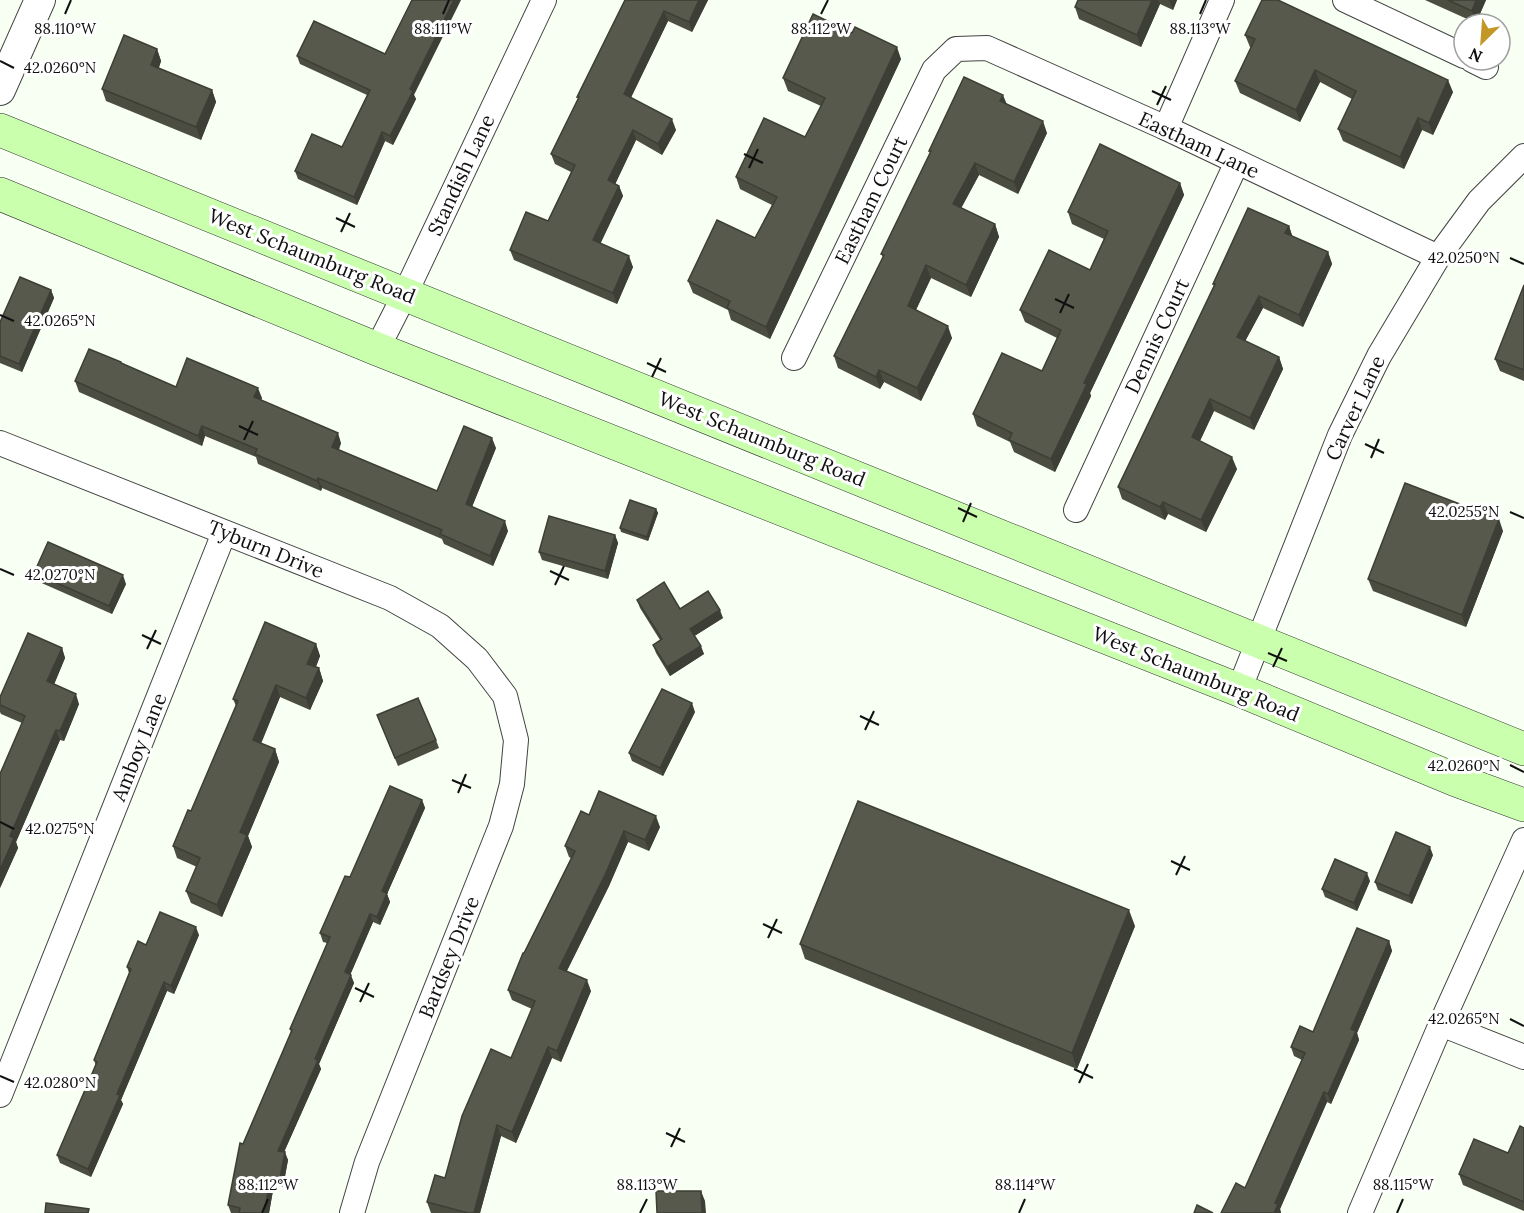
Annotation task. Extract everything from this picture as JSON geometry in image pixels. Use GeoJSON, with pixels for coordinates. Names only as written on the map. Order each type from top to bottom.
{"type":"FeatureCollection","features":[{"type":"Feature","properties":{"kind":"main road","name":"West Schaumburg Road"},"geometry":{"type":"LineString","coordinates":[[0,130],[1524,749]]}},
{"type":"Feature","properties":{"kind":"main road","name":"West Schaumburg Road"},"geometry":{"type":"LineString","coordinates":[[0,194],[377,349],[1239,690],[1456,780],[1524,805]]}},
{"type":"Feature","properties":{"kind":"street"},"geometry":{"type":"LineString","coordinates":[[3,74],[40,0]]}},
{"type":"Feature","properties":{"kind":"street","name":"Standish Lane"},"geometry":{"type":"LineString","coordinates":[[377,349],[544,0]]}},
{"type":"Feature","properties":{"kind":"street"},"geometry":{"type":"LineString","coordinates":[[1166,128],[1222,0]]}},
{"type":"Feature","properties":{"kind":"street"},"geometry":{"type":"LineString","coordinates":[[1345,0],[1452,50]]}},
{"type":"Feature","properties":{"kind":"street","name":"Eastham Lane"},"geometry":{"type":"LineString","coordinates":[[956,49],[987,48],[1166,128],[1438,257]]}},
{"type":"Feature","properties":{"kind":"street","name":"Eastham Court"},"geometry":{"type":"LineString","coordinates":[[795,358],[934,70],[956,49]]}},
{"type":"Feature","properties":{"kind":"street","name":"Carver Lane"},"geometry":{"type":"LineString","coordinates":[[1239,690],[1340,435],[1379,356],[1438,257],[1479,201],[1524,156]]}},
{"type":"Feature","properties":{"kind":"street","name":"Dennis Court"},"geometry":{"type":"LineString","coordinates":[[1076,510],[1237,162]]}},
{"type":"Feature","properties":{"kind":"street","name":"Tyburn Drive"},"geometry":{"type":"LineString","coordinates":[[0,443],[390,598],[440,626],[477,659],[505,696]]}},
{"type":"Feature","properties":{"kind":"street","name":"Amboy Lane"},"geometry":{"type":"LineString","coordinates":[[0,1095],[224,533]]}},
{"type":"Feature","properties":{"kind":"street","name":"Bardsey Drive"},"geometry":{"type":"LineString","coordinates":[[352,1213],[367,1162],[501,826],[512,784],[516,740],[505,696]]}},
{"type":"Feature","properties":{"kind":"street"},"geometry":{"type":"LineString","coordinates":[[1360,1213],[1524,840]]}},
{"type":"Feature","properties":{"kind":"street"},"geometry":{"type":"LineString","coordinates":[[1442,1024],[1524,1057]]}},
{"type":"Feature","properties":{"kind":"building"},"geometry":{"type":"Polygon","coordinates":[[[412,0],[454,0],[410,89],[413,91],[390,136],[382,132],[354,197],[295,171],[312,134],[342,147],[370,90],[297,56],[314,21],[385,54],[412,0]]]}},
{"type":"Feature","properties":{"kind":"building"},"geometry":{"type":"Polygon","coordinates":[[[625,0],[699,0],[689,22],[664,11],[624,94],[672,119],[658,144],[633,130],[608,180],[619,186],[593,240],[629,256],[613,293],[510,250],[526,212],[548,221],[575,165],[551,154],[625,0]]]}},
{"type":"Feature","properties":{"kind":"building"},"geometry":{"type":"Polygon","coordinates":[[[1078,0],[1152,0],[1137,35],[1075,7],[1078,0]]]}},
{"type":"Feature","properties":{"kind":"building"},"geometry":{"type":"Polygon","coordinates":[[[1262,0],[1278,0],[1448,80],[1429,123],[1418,118],[1400,157],[1338,129],[1356,91],[1315,70],[1296,110],[1235,81],[1255,39],[1245,35],[1262,0]]]}},
{"type":"Feature","properties":{"kind":"building"},"geometry":{"type":"Polygon","coordinates":[[[1448,0],[1476,0],[1472,11],[1448,0]]]}},
{"type":"Feature","properties":{"kind":"building"},"geometry":{"type":"Polygon","coordinates":[[[813,14],[852,33],[855,27],[897,47],[766,327],[727,308],[730,301],[688,281],[717,220],[755,238],[777,197],[736,177],[764,118],[805,137],[825,98],[783,78],[813,14]]]}},
{"type":"Feature","properties":{"kind":"building"},"geometry":{"type":"Polygon","coordinates":[[[124,35],[157,49],[151,65],[212,90],[196,127],[102,89],[124,35]]]}},
{"type":"Feature","properties":{"kind":"building"},"geometry":{"type":"Polygon","coordinates":[[[964,77],[1003,95],[1000,101],[1043,121],[1014,182],[975,163],[953,204],[995,224],[966,285],[926,265],[908,306],[948,326],[917,388],[879,370],[876,377],[834,356],[884,255],[881,254],[964,77]]]}},
{"type":"Feature","properties":{"kind":"building"},"geometry":{"type":"Polygon","coordinates":[[[1100,144],[1180,183],[1084,383],[1087,384],[1051,459],[1009,440],[1012,433],[973,414],[1002,353],[1042,371],[1061,330],[1020,310],[1049,250],[1090,270],[1108,231],[1068,212],[1100,144]]]}},
{"type":"Feature","properties":{"kind":"building"},"geometry":{"type":"Polygon","coordinates":[[[1248,208],[1289,226],[1285,233],[1328,252],[1299,315],[1259,296],[1237,337],[1279,357],[1250,418],[1210,399],[1192,437],[1232,457],[1201,520],[1163,502],[1160,507],[1118,487],[1215,284],[1213,284],[1248,208]]]}},
{"type":"Feature","properties":{"kind":"building"},"geometry":{"type":"Polygon","coordinates":[[[20,277],[51,290],[19,364],[0,356],[0,322],[20,277]]]}},
{"type":"Feature","properties":{"kind":"building"},"geometry":{"type":"Polygon","coordinates":[[[1524,285],[1524,370],[1495,359],[1524,285]]]}},
{"type":"Feature","properties":{"kind":"building"},"geometry":{"type":"Polygon","coordinates":[[[89,349],[176,387],[187,358],[258,388],[254,397],[338,433],[332,447],[437,491],[464,426],[492,438],[466,504],[505,521],[490,556],[440,534],[442,530],[255,454],[257,449],[202,426],[198,436],[75,381],[89,349]]]}},
{"type":"Feature","properties":{"kind":"building"},"geometry":{"type":"Polygon","coordinates":[[[1405,483],[1499,519],[1462,615],[1368,579],[1405,483]]]}},
{"type":"Feature","properties":{"kind":"building"},"geometry":{"type":"Polygon","coordinates":[[[630,500],[656,509],[647,537],[620,528],[630,500]]]}},
{"type":"Feature","properties":{"kind":"building"},"geometry":{"type":"Polygon","coordinates":[[[549,516],[615,535],[605,571],[539,552],[549,516]]]}},
{"type":"Feature","properties":{"kind":"building"},"geometry":{"type":"Polygon","coordinates":[[[48,542],[123,575],[109,606],[34,573],[48,542]]]}},
{"type":"Feature","properties":{"kind":"building"},"geometry":{"type":"Polygon","coordinates":[[[664,582],[680,609],[708,591],[720,610],[690,629],[701,646],[667,667],[653,645],[662,639],[637,600],[664,582]]]}},
{"type":"Feature","properties":{"kind":"building"},"geometry":{"type":"Polygon","coordinates":[[[265,622],[316,644],[307,664],[319,668],[306,698],[276,685],[253,740],[275,749],[240,832],[247,835],[217,905],[186,891],[200,858],[173,846],[188,810],[191,811],[238,701],[233,699],[265,622]]]}},
{"type":"Feature","properties":{"kind":"building"},"geometry":{"type":"Polygon","coordinates":[[[28,633],[62,648],[47,681],[76,694],[60,731],[56,730],[10,836],[14,838],[0,870],[0,774],[25,716],[0,705],[0,697],[28,633]]]}},
{"type":"Feature","properties":{"kind":"building"},"geometry":{"type":"Polygon","coordinates":[[[662,689],[692,703],[660,768],[629,753],[662,689]]]}},
{"type":"Feature","properties":{"kind":"building"},"geometry":{"type":"Polygon","coordinates":[[[418,698],[436,740],[395,758],[377,715],[418,698]]]}},
{"type":"Feature","properties":{"kind":"building"},"geometry":{"type":"Polygon","coordinates":[[[390,786],[422,800],[382,891],[387,893],[377,917],[370,914],[345,972],[351,975],[315,1059],[318,1060],[278,1151],[285,1152],[280,1178],[271,1177],[264,1213],[239,1213],[240,1208],[228,1205],[240,1143],[243,1144],[330,937],[320,933],[345,876],[350,877],[390,786]]]}},
{"type":"Feature","properties":{"kind":"building"},"geometry":{"type":"Polygon","coordinates":[[[599,791],[656,816],[645,840],[624,831],[559,968],[587,980],[557,1051],[548,1047],[512,1132],[497,1125],[474,1213],[427,1202],[435,1175],[445,1178],[462,1116],[491,1049],[511,1058],[535,1001],[508,990],[523,953],[575,851],[565,846],[581,811],[589,815],[599,791]]]}},
{"type":"Feature","properties":{"kind":"building"},"geometry":{"type":"Polygon","coordinates":[[[858,801],[1129,910],[1072,1053],[800,944],[858,801]]]}},
{"type":"Feature","properties":{"kind":"building"},"geometry":{"type":"Polygon","coordinates":[[[1396,832],[1430,847],[1409,896],[1375,882],[1396,832]]]}},
{"type":"Feature","properties":{"kind":"building"},"geometry":{"type":"Polygon","coordinates":[[[1335,859],[1367,873],[1354,903],[1322,889],[1335,859]]]}},
{"type":"Feature","properties":{"kind":"building"},"geometry":{"type":"Polygon","coordinates":[[[160,912],[196,927],[171,986],[164,982],[88,1169],[57,1155],[97,1062],[94,1060],[131,969],[127,967],[138,941],[146,945],[160,912]]]}},
{"type":"Feature","properties":{"kind":"building"},"geometry":{"type":"Polygon","coordinates":[[[1357,928],[1389,941],[1351,1029],[1356,1031],[1328,1094],[1324,1092],[1275,1203],[1278,1204],[1274,1213],[1221,1213],[1236,1183],[1245,1188],[1305,1053],[1291,1047],[1300,1026],[1313,1032],[1357,928]]]}},
{"type":"Feature","properties":{"kind":"building"},"geometry":{"type":"Polygon","coordinates":[[[1520,1126],[1524,1128],[1524,1202],[1459,1174],[1474,1139],[1508,1153],[1520,1126]]]}},
{"type":"Feature","properties":{"kind":"building"},"geometry":{"type":"Polygon","coordinates":[[[656,1191],[701,1191],[702,1213],[657,1213],[656,1191]]]}},
{"type":"Feature","properties":{"kind":"building"},"geometry":{"type":"Polygon","coordinates":[[[46,1203],[89,1209],[88,1213],[45,1213],[46,1203]]]}},
{"type":"Feature","properties":{"kind":"building"},"geometry":{"type":"Polygon","coordinates":[[[1197,1205],[1213,1213],[1194,1213],[1197,1205]]]}}]}
